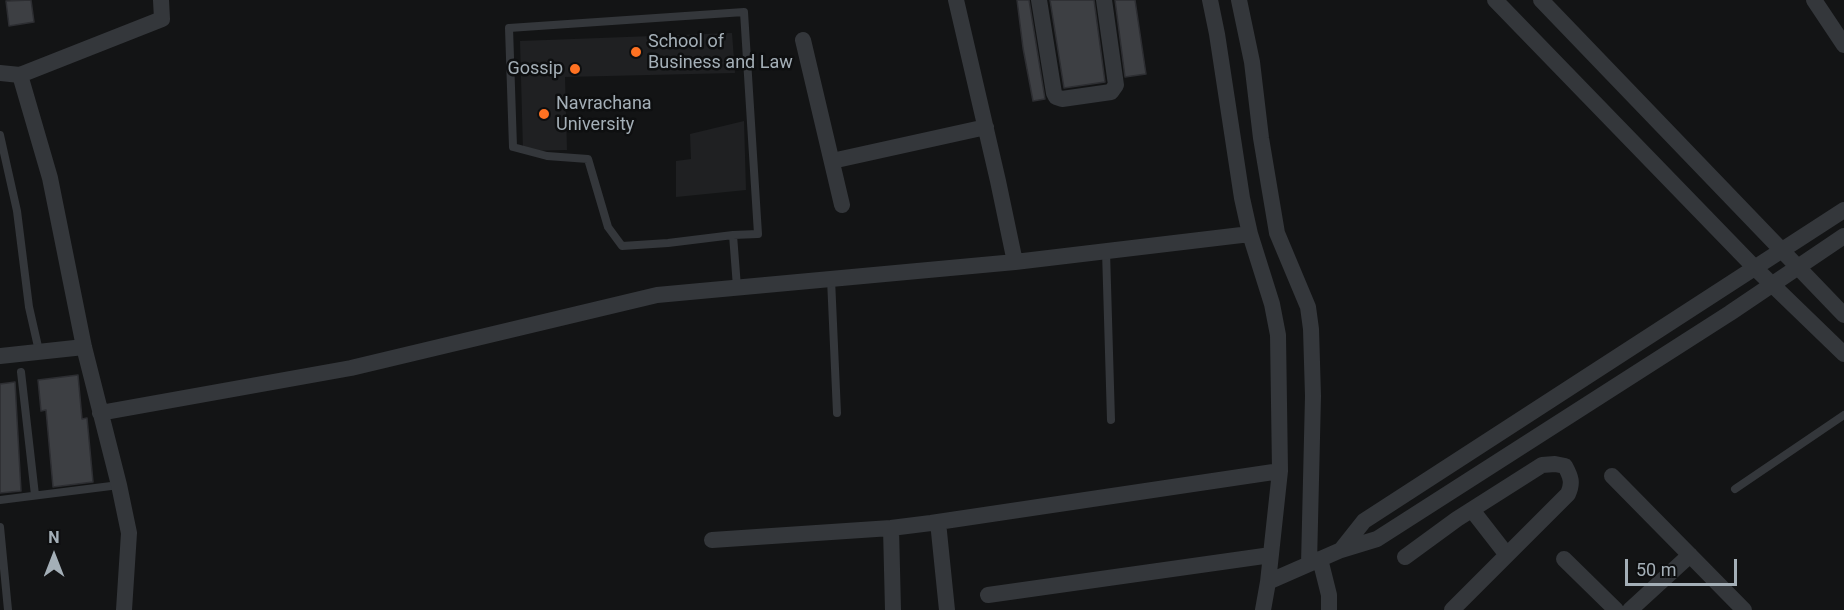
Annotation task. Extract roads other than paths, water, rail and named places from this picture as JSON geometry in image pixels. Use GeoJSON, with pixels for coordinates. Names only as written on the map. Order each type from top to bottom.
{"type":"FeatureCollection","features":[{"type":"Feature","properties":{"kind":"street"},"geometry":{"type":"LineString","coordinates":[[0,73],[20,75],[162,19],[160,0]]}},
{"type":"Feature","properties":{"kind":"street"},"geometry":{"type":"LineString","coordinates":[[956,0],[1015,262]]}},
{"type":"Feature","properties":{"kind":"street"},"geometry":{"type":"LineString","coordinates":[[1039,0],[1054,93],[1056,97],[1062,99],[1111,92],[1116,85],[1104,0]]}},
{"type":"Feature","properties":{"kind":"street"},"geometry":{"type":"LineString","coordinates":[[1210,0],[1242,198],[1250,234],[1272,304],[1278,335],[1280,471],[1268,582],[1262,610]]}},
{"type":"Feature","properties":{"kind":"street"},"geometry":{"type":"LineString","coordinates":[[1239,0],[1252,62],[1261,138],[1277,233],[1308,307],[1311,328],[1314,562],[1329,602],[1343,610]]}},
{"type":"Feature","properties":{"kind":"street"},"geometry":{"type":"LineString","coordinates":[[1495,0],[1755,268],[1844,354]]}},
{"type":"Feature","properties":{"kind":"street"},"geometry":{"type":"LineString","coordinates":[[1541,0],[1844,315]]}},
{"type":"Feature","properties":{"kind":"street"},"geometry":{"type":"LineString","coordinates":[[1814,0],[1844,45]]}},
{"type":"Feature","properties":{"kind":"street"},"geometry":{"type":"LineString","coordinates":[[803,40],[842,205]]}},
{"type":"Feature","properties":{"kind":"street"},"geometry":{"type":"LineString","coordinates":[[20,75],[50,178],[84,347],[129,533],[124,610]]}},
{"type":"Feature","properties":{"kind":"street"},"geometry":{"type":"LineString","coordinates":[[832,161],[986,127]]}},
{"type":"Feature","properties":{"kind":"street"},"geometry":{"type":"LineString","coordinates":[[1341,550],[1364,521],[1844,210]]}},
{"type":"Feature","properties":{"kind":"street"},"geometry":{"type":"LineString","coordinates":[[100,413],[351,368],[657,295],[1015,262],[1250,234]]}},
{"type":"Feature","properties":{"kind":"street"},"geometry":{"type":"LineString","coordinates":[[1268,582],[1341,550],[1377,539],[1730,313],[1844,236]]}},
{"type":"Feature","properties":{"kind":"street"},"geometry":{"type":"LineString","coordinates":[[0,356],[84,347]]}},
{"type":"Feature","properties":{"kind":"street"},"geometry":{"type":"LineString","coordinates":[[1471,452],[1496,495]]}},
{"type":"Feature","properties":{"kind":"street"},"geometry":{"type":"LineString","coordinates":[[1405,557],[1542,465],[1565,466],[1572,485],[1568,494],[1452,610]]}},
{"type":"Feature","properties":{"kind":"street"},"geometry":{"type":"LineString","coordinates":[[712,540],[891,528],[1280,471]]}},
{"type":"Feature","properties":{"kind":"street"},"geometry":{"type":"LineString","coordinates":[[1612,476],[1744,610]]}},
{"type":"Feature","properties":{"kind":"street"},"geometry":{"type":"LineString","coordinates":[[1472,510],[1507,555]]}},
{"type":"Feature","properties":{"kind":"street"},"geometry":{"type":"LineString","coordinates":[[938,522],[947,610]]}},
{"type":"Feature","properties":{"kind":"street"},"geometry":{"type":"LineString","coordinates":[[891,528],[892,610]]}},
{"type":"Feature","properties":{"kind":"street"},"geometry":{"type":"LineString","coordinates":[[988,595],[1271,555]]}},
{"type":"Feature","properties":{"kind":"street"},"geometry":{"type":"LineString","coordinates":[[1630,610],[1690,555]]}},
{"type":"Feature","properties":{"kind":"street"},"geometry":{"type":"LineString","coordinates":[[1564,560],[1616,610]]}},
{"type":"Feature","properties":{"kind":"lane"},"geometry":{"type":"LineString","coordinates":[[744,12],[758,234],[733,234],[668,243],[622,246],[608,227],[588,159],[547,156],[513,147],[509,28],[744,12]]}},
{"type":"Feature","properties":{"kind":"lane"},"geometry":{"type":"LineString","coordinates":[[0,135],[17,211],[29,307],[39,351]]}},
{"type":"Feature","properties":{"kind":"lane"},"geometry":{"type":"LineString","coordinates":[[733,234],[737,287]]}},
{"type":"Feature","properties":{"kind":"lane"},"geometry":{"type":"LineString","coordinates":[[1106,251],[1111,420]]}},
{"type":"Feature","properties":{"kind":"lane"},"geometry":{"type":"LineString","coordinates":[[831,279],[837,413]]}},
{"type":"Feature","properties":{"kind":"lane"},"geometry":{"type":"LineString","coordinates":[[21,372],[35,495]]}},
{"type":"Feature","properties":{"kind":"lane"},"geometry":{"type":"LineString","coordinates":[[1735,489],[1844,415]]}},
{"type":"Feature","properties":{"kind":"lane"},"geometry":{"type":"LineString","coordinates":[[0,500],[119,485]]}},
{"type":"Feature","properties":{"kind":"lane"},"geometry":{"type":"LineString","coordinates":[[0,527],[8,610]]}},
{"type":"Feature","properties":{"kind":"place","name":"School of Business and Law"},"geometry":{"type":"Point","coordinates":[636,52]}},
{"type":"Feature","properties":{"kind":"place","name":"Gossip"},"geometry":{"type":"Point","coordinates":[575,69]}},
{"type":"Feature","properties":{"kind":"place","name":"Navrachana University"},"geometry":{"type":"Point","coordinates":[544,114]}}]}
